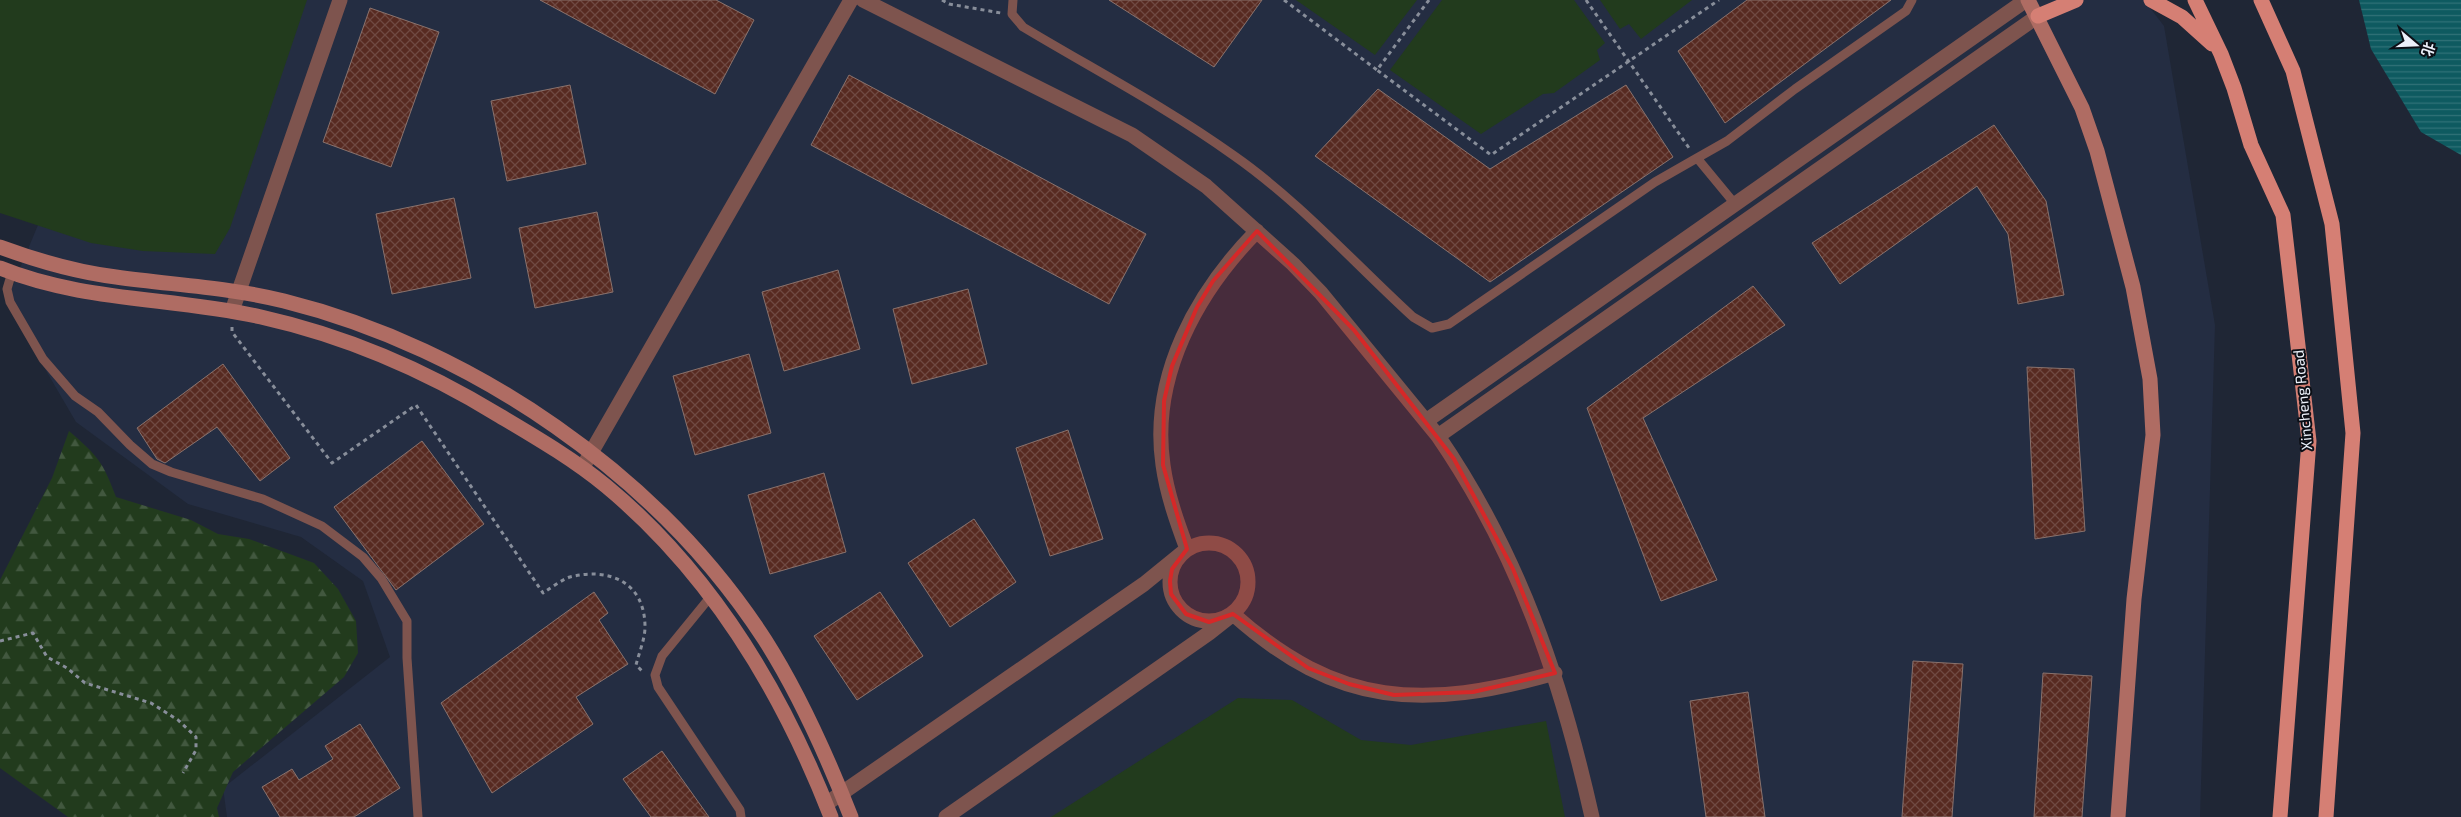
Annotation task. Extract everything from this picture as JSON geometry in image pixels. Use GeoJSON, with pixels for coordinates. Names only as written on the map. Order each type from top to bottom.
{"type":"FeatureCollection","features":[{"type":"Feature","properties":{"kind":"main road"},"geometry":{"type":"LineString","coordinates":[[2027,0],[2038,16],[2082,108],[2097,151],[2133,288],[2150,379],[2153,435],[2134,599],[2118,817]]}},
{"type":"Feature","properties":{"kind":"main road"},"geometry":{"type":"LineString","coordinates":[[2038,16],[2076,0]]}},
{"type":"Feature","properties":{"kind":"main road"},"geometry":{"type":"LineString","coordinates":[[2151,0],[2182,17],[2210,42],[2220,54]]}},
{"type":"Feature","properties":{"kind":"main road","name":"Xincheng Road"},"geometry":{"type":"LineString","coordinates":[[2195,0],[2234,88],[2251,145],[2283,215],[2309,441],[2280,817]]}},
{"type":"Feature","properties":{"kind":"main road"},"geometry":{"type":"LineString","coordinates":[[2261,0],[2293,71],[2332,224],[2353,432],[2326,817]]}},
{"type":"Feature","properties":{"kind":"main road"},"geometry":{"type":"LineString","coordinates":[[0,247],[76,270],[116,277],[238,291],[320,311],[389,336],[486,384],[540,417],[590,453],[673,524],[745,611],[788,679],[815,733],[850,817]]}},
{"type":"Feature","properties":{"kind":"main road"},"geometry":{"type":"LineString","coordinates":[[6,270],[80,291],[232,311],[312,329],[390,358],[476,401],[582,468],[607,487],[656,532],[711,596],[758,666],[799,742],[828,810]]}},
{"type":"Feature","properties":{"kind":"street"},"geometry":{"type":"LineString","coordinates":[[232,311],[340,0]]}},
{"type":"Feature","properties":{"kind":"street"},"geometry":{"type":"LineString","coordinates":[[582,468],[851,0]]}},
{"type":"Feature","properties":{"kind":"street"},"geometry":{"type":"LineString","coordinates":[[862,0],[1132,135],[1206,186],[1257,231],[1321,293],[1438,436],[1466,480],[1514,570],[1555,673],[1570,723],[1592,817]]}},
{"type":"Feature","properties":{"kind":"street"},"geometry":{"type":"LineString","coordinates":[[1426,421],[2027,0]]}},
{"type":"Feature","properties":{"kind":"street"},"geometry":{"type":"LineString","coordinates":[[1438,436],[2038,16]]}},
{"type":"Feature","properties":{"kind":"street"},"geometry":{"type":"LineString","coordinates":[[1187,549],[1170,497],[1163,465],[1161,434],[1164,401],[1172,366],[1185,331],[1197,307],[1213,281],[1257,231]]}},
{"type":"Feature","properties":{"kind":"street"},"geometry":{"type":"LineString","coordinates":[[828,810],[841,793],[1144,584],[1187,549],[1198,544],[1216,543],[1233,550],[1247,570],[1247,594],[1233,614],[1202,638],[946,817]]}},
{"type":"Feature","properties":{"kind":"street"},"geometry":{"type":"LineString","coordinates":[[1187,549],[1178,558],[1172,569],[1170,581],[1171,594],[1177,605],[1186,614],[1197,620],[1210,622],[1222,620],[1233,614]]}},
{"type":"Feature","properties":{"kind":"street"},"geometry":{"type":"LineString","coordinates":[[1233,614],[1250,629],[1296,661],[1328,677],[1370,690],[1394,694],[1446,696],[1473,692],[1555,673]]}},
{"type":"Feature","properties":{"kind":"lane"},"geometry":{"type":"LineString","coordinates":[[1012,0],[1012,14],[1023,27],[1174,114],[1235,156],[1295,206],[1413,317],[1432,328],[1449,324],[1655,182],[1727,141],[1795,90],[1906,12],[1912,0]]}},
{"type":"Feature","properties":{"kind":"lane"},"geometry":{"type":"LineString","coordinates":[[1696,158],[1736,204]]}},
{"type":"Feature","properties":{"kind":"lane"},"geometry":{"type":"LineString","coordinates":[[6,270],[10,302],[43,359],[75,396],[98,412],[130,445],[152,464],[171,472],[263,499],[322,526],[363,558],[381,578],[407,621],[407,658],[418,817]]}},
{"type":"Feature","properties":{"kind":"lane"},"geometry":{"type":"LineString","coordinates":[[711,596],[662,656],[654,675],[658,687],[740,810],[741,817]]}},
{"type":"Feature","properties":{"kind":"path"},"geometry":{"type":"LineString","coordinates":[[942,0],[949,4],[1012,14]]}},
{"type":"Feature","properties":{"kind":"path"},"geometry":{"type":"LineString","coordinates":[[1284,0],[1491,155],[1629,63],[1719,0]]}},
{"type":"Feature","properties":{"kind":"path"},"geometry":{"type":"LineString","coordinates":[[1378,70],[1429,0]]}},
{"type":"Feature","properties":{"kind":"path"},"geometry":{"type":"LineString","coordinates":[[1586,0],[1696,158]]}},
{"type":"Feature","properties":{"kind":"path"},"geometry":{"type":"LineString","coordinates":[[232,311],[232,332],[332,463],[416,405],[543,593],[568,578],[600,574],[622,580],[640,599],[645,628],[636,665],[658,687]]}},
{"type":"Feature","properties":{"kind":"path"},"geometry":{"type":"LineString","coordinates":[[0,640],[33,633],[47,657],[67,668],[85,684],[151,703],[178,720],[196,737],[196,750],[183,773]]}},
{"type":"Feature","properties":{"kind":"highlighted area"},"geometry":{"type":"Polygon","coordinates":[[[1257,231],[1354,330],[1454,459],[1513,569],[1555,673],[1473,692],[1394,695],[1349,684],[1308,668],[1233,614],[1209,622],[1186,614],[1171,594],[1170,581],[1172,569],[1187,549],[1163,465],[1164,401],[1172,366],[1197,307],[1213,281],[1257,231]]]}},
{"type":"Feature","properties":{"kind":"shaded area"},"geometry":{"type":"Polygon","coordinates":[[[0,0],[2144,0],[2164,26],[2215,325],[2200,817],[227,817],[223,788],[390,657],[363,581],[301,537],[188,504],[76,422],[6,302],[43,213],[0,0]]]}},
{"type":"Feature","properties":{"kind":"shaded area"},"geometry":{"type":"Polygon","coordinates":[[[2359,0],[2461,0],[2461,155],[2421,132],[2371,49],[2359,0]]]}},
{"type":"Feature","properties":{"kind":"green space"},"geometry":{"type":"Polygon","coordinates":[[[0,0],[307,0],[230,228],[215,254],[143,251],[91,243],[0,213],[0,0]]]}},
{"type":"Feature","properties":{"kind":"green space"},"geometry":{"type":"Polygon","coordinates":[[[1296,0],[1417,0],[1375,55],[1296,0]]]}},
{"type":"Feature","properties":{"kind":"green space"},"geometry":{"type":"Polygon","coordinates":[[[1442,0],[1574,0],[1605,43],[1597,50],[1600,60],[1554,93],[1543,94],[1481,134],[1390,70],[1442,0]]]}},
{"type":"Feature","properties":{"kind":"green space"},"geometry":{"type":"Polygon","coordinates":[[[1600,0],[1692,0],[1641,39],[1629,24],[1620,29],[1600,0]]]}},
{"type":"Feature","properties":{"kind":"green space"},"geometry":{"type":"Polygon","coordinates":[[[69,431],[87,447],[103,467],[116,497],[191,520],[218,534],[249,539],[314,563],[338,589],[356,621],[358,653],[344,677],[233,772],[217,808],[219,817],[68,817],[0,768],[0,580],[52,478],[69,431]]]}},
{"type":"Feature","properties":{"kind":"green space"},"geometry":{"type":"Polygon","coordinates":[[[1238,698],[1292,700],[1361,740],[1411,745],[1546,721],[1565,817],[1051,817],[1238,698]]]}},
{"type":"Feature","properties":{"kind":"building"},"geometry":{"type":"Polygon","coordinates":[[[540,0],[716,0],[754,20],[715,94],[540,0]]]}},
{"type":"Feature","properties":{"kind":"building"},"geometry":{"type":"Polygon","coordinates":[[[1109,0],[1262,0],[1214,67],[1109,0]]]}},
{"type":"Feature","properties":{"kind":"building"},"geometry":{"type":"Polygon","coordinates":[[[1747,0],[1891,0],[1725,123],[1678,51],[1747,0]]]}},
{"type":"Feature","properties":{"kind":"building"},"geometry":{"type":"Polygon","coordinates":[[[370,8],[439,32],[391,167],[323,142],[370,8]]]}},
{"type":"Feature","properties":{"kind":"building"},"geometry":{"type":"Polygon","coordinates":[[[849,75],[1146,234],[1109,304],[811,145],[849,75]]]}},
{"type":"Feature","properties":{"kind":"building"},"geometry":{"type":"Polygon","coordinates":[[[570,85],[586,164],[507,181],[491,101],[570,85]]]}},
{"type":"Feature","properties":{"kind":"building"},"geometry":{"type":"Polygon","coordinates":[[[1626,85],[1673,157],[1490,282],[1315,156],[1378,89],[1490,169],[1626,85]]]}},
{"type":"Feature","properties":{"kind":"building"},"geometry":{"type":"Polygon","coordinates":[[[1994,125],[2046,201],[2064,295],[2018,304],[2008,234],[1977,186],[1840,284],[1812,243],[1994,125]]]}},
{"type":"Feature","properties":{"kind":"building"},"geometry":{"type":"Polygon","coordinates":[[[454,198],[471,278],[392,294],[376,214],[454,198]]]}},
{"type":"Feature","properties":{"kind":"building"},"geometry":{"type":"Polygon","coordinates":[[[597,212],[613,292],[535,308],[519,228],[597,212]]]}},
{"type":"Feature","properties":{"kind":"building"},"geometry":{"type":"Polygon","coordinates":[[[838,270],[860,349],[784,371],[762,292],[838,270]]]}},
{"type":"Feature","properties":{"kind":"building"},"geometry":{"type":"Polygon","coordinates":[[[1753,286],[1785,325],[1643,418],[1717,580],[1661,601],[1587,408],[1753,286]]]}},
{"type":"Feature","properties":{"kind":"building"},"geometry":{"type":"Polygon","coordinates":[[[968,289],[987,364],[912,384],[893,309],[968,289]]]}},
{"type":"Feature","properties":{"kind":"building"},"geometry":{"type":"Polygon","coordinates":[[[749,354],[771,433],[695,455],[673,376],[749,354]]]}},
{"type":"Feature","properties":{"kind":"building"},"geometry":{"type":"Polygon","coordinates":[[[223,364],[290,458],[260,481],[217,427],[165,463],[157,459],[137,428],[223,364]]]}},
{"type":"Feature","properties":{"kind":"building"},"geometry":{"type":"Polygon","coordinates":[[[2027,367],[2074,369],[2085,531],[2035,539],[2027,367]]]}},
{"type":"Feature","properties":{"kind":"building"},"geometry":{"type":"Polygon","coordinates":[[[1068,430],[1103,539],[1050,556],[1016,448],[1068,430]]]}},
{"type":"Feature","properties":{"kind":"building"},"geometry":{"type":"Polygon","coordinates":[[[422,441],[484,524],[396,590],[334,507],[422,441]]]}},
{"type":"Feature","properties":{"kind":"building"},"geometry":{"type":"Polygon","coordinates":[[[824,473],[846,552],[770,574],[748,495],[824,473]]]}},
{"type":"Feature","properties":{"kind":"building"},"geometry":{"type":"Polygon","coordinates":[[[974,519],[1016,582],[950,627],[908,563],[974,519]]]}},
{"type":"Feature","properties":{"kind":"building"},"geometry":{"type":"Polygon","coordinates":[[[594,592],[608,613],[599,620],[628,664],[576,697],[593,724],[492,793],[441,703],[594,592]]]}},
{"type":"Feature","properties":{"kind":"building"},"geometry":{"type":"Polygon","coordinates":[[[880,592],[923,656],[857,700],[814,636],[880,592]]]}},
{"type":"Feature","properties":{"kind":"building"},"geometry":{"type":"Polygon","coordinates":[[[1913,661],[1963,664],[1952,817],[1902,817],[1913,661]]]}},
{"type":"Feature","properties":{"kind":"building"},"geometry":{"type":"Polygon","coordinates":[[[2043,673],[2092,676],[2082,817],[2034,817],[2043,673]]]}},
{"type":"Feature","properties":{"kind":"building"},"geometry":{"type":"Polygon","coordinates":[[[1748,692],[1765,817],[1706,817],[1690,701],[1748,692]]]}},
{"type":"Feature","properties":{"kind":"building"},"geometry":{"type":"Polygon","coordinates":[[[360,724],[400,788],[354,817],[280,817],[262,787],[292,769],[299,780],[333,759],[325,746],[360,724]]]}},
{"type":"Feature","properties":{"kind":"building"},"geometry":{"type":"Polygon","coordinates":[[[662,751],[709,817],[651,817],[623,779],[662,751]]]}}]}
